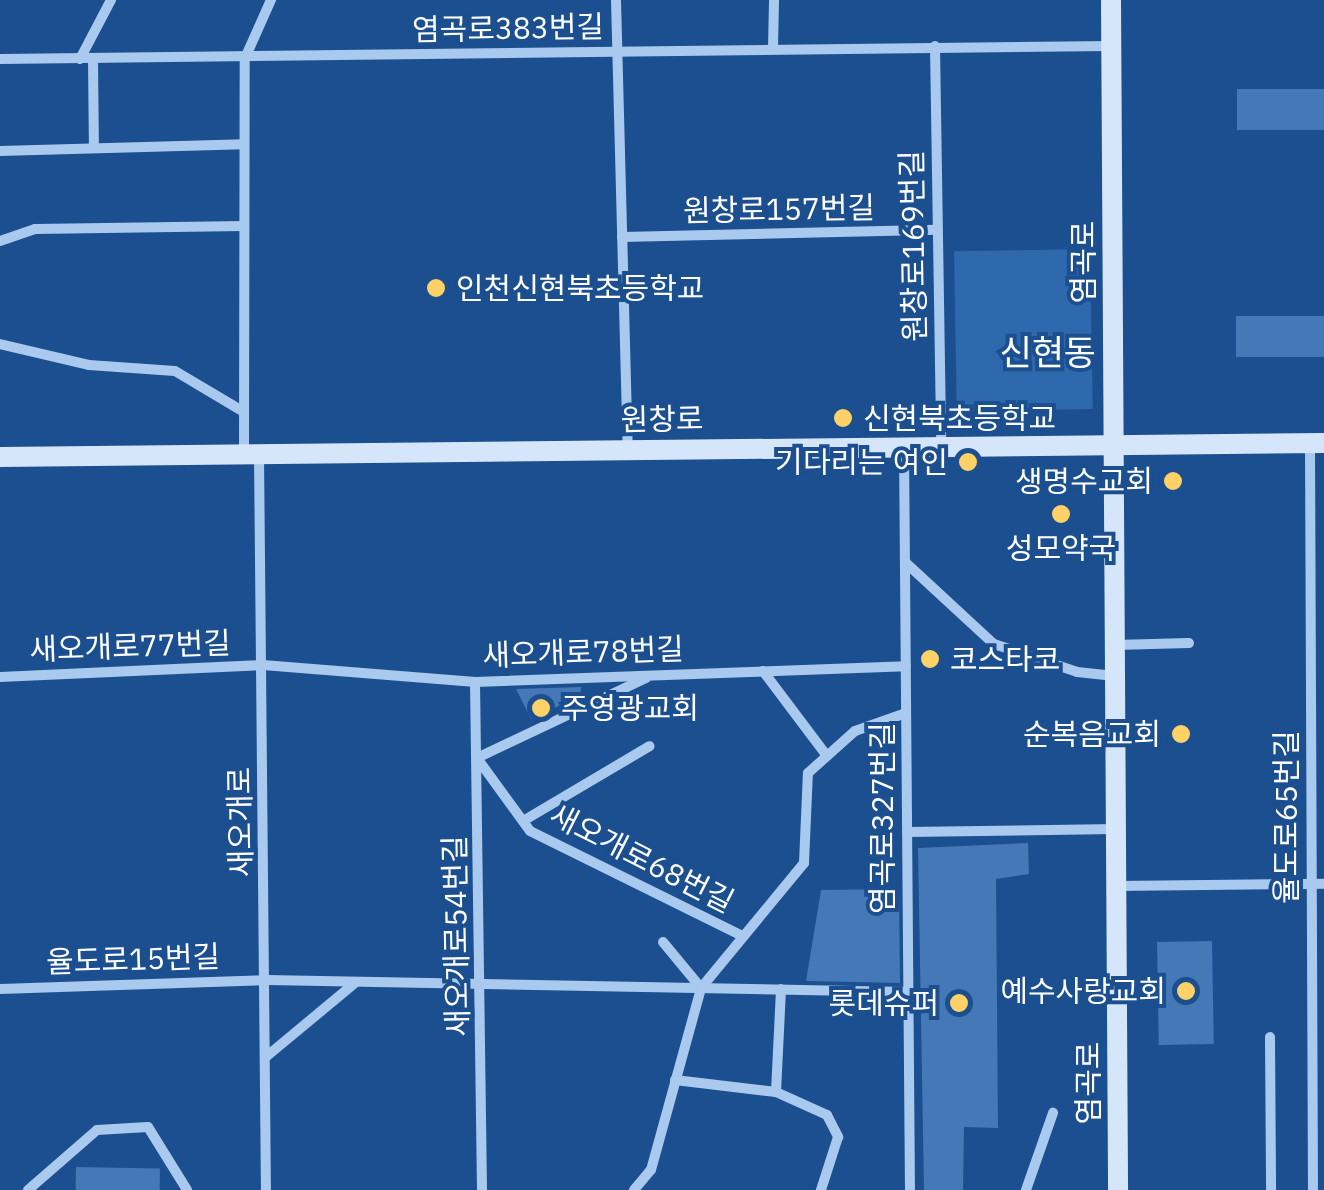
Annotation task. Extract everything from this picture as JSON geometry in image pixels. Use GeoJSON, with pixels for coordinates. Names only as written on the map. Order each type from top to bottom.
{"type":"FeatureCollection","features":[{"type":"Feature","properties":{"kind":"street"},"geometry":{"type":"LineString","coordinates":[[94,148],[86,59],[111,0]]}},
{"type":"Feature","properties":{"kind":"street","name":"새오개로"},"geometry":{"type":"LineString","coordinates":[[266,1190],[268,980],[263,666],[252,454],[244,412],[244,58],[272,0]]}},
{"type":"Feature","properties":{"kind":"street"},"geometry":{"type":"LineString","coordinates":[[616,0],[628,449]]}},
{"type":"Feature","properties":{"kind":"street"},"geometry":{"type":"LineString","coordinates":[[773,49],[774,0]]}},
{"type":"Feature","properties":{"kind":"street","name":"염곡로"},"geometry":{"type":"LineString","coordinates":[[1111,0],[1118,1190]]}},
{"type":"Feature","properties":{"kind":"street","name":"원창로169번길"},"geometry":{"type":"LineString","coordinates":[[935,46],[941,445]]}},
{"type":"Feature","properties":{"kind":"street","name":"염곡로383번길"},"geometry":{"type":"LineString","coordinates":[[0,60],[1111,46]]}},
{"type":"Feature","properties":{"kind":"street"},"geometry":{"type":"LineString","coordinates":[[0,151],[244,144]]}},
{"type":"Feature","properties":{"kind":"street"},"geometry":{"type":"LineString","coordinates":[[0,240],[35,229],[244,226]]}},
{"type":"Feature","properties":{"kind":"street","name":"원창로157번길"},"geometry":{"type":"LineString","coordinates":[[622,237],[938,230]]}},
{"type":"Feature","properties":{"kind":"street"},"geometry":{"type":"LineString","coordinates":[[0,344],[90,365],[175,372],[244,412]]}},
{"type":"Feature","properties":{"kind":"street","name":"원창로"},"geometry":{"type":"LineString","coordinates":[[0,457],[1317,443]]}},
{"type":"Feature","properties":{"kind":"street","name":"율도로65번길"},"geometry":{"type":"LineString","coordinates":[[1312,1190],[1318,1098],[1311,884],[1310,664],[1317,443]]}},
{"type":"Feature","properties":{"kind":"street","name":"염곡로327번길"},"geometry":{"type":"LineString","coordinates":[[904,446],[910,1190]]}},
{"type":"Feature","properties":{"kind":"street"},"geometry":{"type":"LineString","coordinates":[[905,562],[994,644],[1077,672],[1115,676]]}},
{"type":"Feature","properties":{"kind":"street"},"geometry":{"type":"LineString","coordinates":[[1115,644],[1189,643]]}},
{"type":"Feature","properties":{"kind":"street"},"geometry":{"type":"LineString","coordinates":[[1310,664],[1324,664]]}},
{"type":"Feature","properties":{"kind":"street","name":"새오개로77번길"},"geometry":{"type":"LineString","coordinates":[[0,676],[263,666]]}},
{"type":"Feature","properties":{"kind":"street","name":"새오개로78번길"},"geometry":{"type":"LineString","coordinates":[[263,666],[475,682],[906,666]]}},
{"type":"Feature","properties":{"kind":"street"},"geometry":{"type":"LineString","coordinates":[[764,671],[827,756]]}},
{"type":"Feature","properties":{"kind":"street"},"geometry":{"type":"LineString","coordinates":[[650,746],[523,821],[477,758],[653,675]]}},
{"type":"Feature","properties":{"kind":"street","name":"새오개로54번길"},"geometry":{"type":"LineString","coordinates":[[475,682],[483,984],[482,1190]]}},
{"type":"Feature","properties":{"kind":"street","name":"새오개로68번길"},"geometry":{"type":"LineString","coordinates":[[700,988],[804,863],[808,773],[855,731],[906,713]]}},
{"type":"Feature","properties":{"kind":"street","name":"새오개로68번길"},"geometry":{"type":"LineString","coordinates":[[523,821],[530,831],[742,936]]}},
{"type":"Feature","properties":{"kind":"street"},"geometry":{"type":"LineString","coordinates":[[907,832],[1116,829]]}},
{"type":"Feature","properties":{"kind":"street"},"geometry":{"type":"LineString","coordinates":[[1116,886],[1324,884]]}},
{"type":"Feature","properties":{"kind":"street"},"geometry":{"type":"LineString","coordinates":[[663,942],[700,988]]}},
{"type":"Feature","properties":{"kind":"street"},"geometry":{"type":"LineString","coordinates":[[268,980],[908,992]]}},
{"type":"Feature","properties":{"kind":"street","name":"율도로15번길"},"geometry":{"type":"LineString","coordinates":[[0,988],[268,980]]}},
{"type":"Feature","properties":{"kind":"street"},"geometry":{"type":"LineString","coordinates":[[267,1056],[356,982]]}},
{"type":"Feature","properties":{"kind":"street"},"geometry":{"type":"LineString","coordinates":[[634,1190],[651,1170],[700,988]]}},
{"type":"Feature","properties":{"kind":"street"},"geometry":{"type":"LineString","coordinates":[[776,1092],[781,989]]}},
{"type":"Feature","properties":{"kind":"street"},"geometry":{"type":"LineString","coordinates":[[1270,1037],[1271,1190]]}},
{"type":"Feature","properties":{"kind":"street"},"geometry":{"type":"LineString","coordinates":[[676,1080],[776,1092],[828,1115],[838,1137],[820,1190]]}},
{"type":"Feature","properties":{"kind":"street","name":"염곡로"},"geometry":{"type":"LineString","coordinates":[[1026,1190],[1053,1113]]}},
{"type":"Feature","properties":{"kind":"street"},"geometry":{"type":"LineString","coordinates":[[32,1189],[97,1130],[148,1128],[187,1190]]}},
{"type":"Feature","properties":{"kind":"shaded area"},"geometry":{"type":"Polygon","coordinates":[[[1090,249],[1093,409],[957,411],[954,251],[1090,249]]]}},
{"type":"Feature","properties":{"kind":"building"},"geometry":{"type":"Polygon","coordinates":[[[1237,89],[1324,89],[1324,130],[1237,130],[1237,89]]]}},
{"type":"Feature","properties":{"kind":"building"},"geometry":{"type":"Polygon","coordinates":[[[1236,316],[1324,316],[1324,357],[1236,357],[1236,316]]]}},
{"type":"Feature","properties":{"kind":"building","name":"주영광교회"},"geometry":{"type":"Polygon","coordinates":[[[581,687],[580,696],[531,719],[516,689],[581,687]]]}},
{"type":"Feature","properties":{"kind":"building","name":"롯데슈퍼"},"geometry":{"type":"Polygon","coordinates":[[[1028,843],[1029,874],[996,879],[998,1128],[964,1127],[963,1190],[924,1190],[918,848],[1028,843]]]}},
{"type":"Feature","properties":{"kind":"building"},"geometry":{"type":"Polygon","coordinates":[[[899,889],[900,983],[806,981],[821,890],[899,889]]]}},
{"type":"Feature","properties":{"kind":"building","name":"예수사랑교회"},"geometry":{"type":"Polygon","coordinates":[[[1212,941],[1214,1044],[1159,1045],[1157,942],[1212,941]]]}},
{"type":"Feature","properties":{"kind":"building"},"geometry":{"type":"Polygon","coordinates":[[[76,1167],[160,1168],[160,1190],[76,1190],[76,1167]]]}},
{"type":"Feature","properties":{"kind":"place","name":"인천신현북초등학교"},"geometry":{"type":"Point","coordinates":[436,288]}},
{"type":"Feature","properties":{"kind":"place","name":"신현북초등학교"},"geometry":{"type":"Point","coordinates":[843,418]}},
{"type":"Feature","properties":{"kind":"place","name":"기다리는 여인"},"geometry":{"type":"Point","coordinates":[968,462]}},
{"type":"Feature","properties":{"kind":"place","name":"생명수교회"},"geometry":{"type":"Point","coordinates":[1173,481]}},
{"type":"Feature","properties":{"kind":"place","name":"성모약국"},"geometry":{"type":"Point","coordinates":[1061,514]}},
{"type":"Feature","properties":{"kind":"place","name":"코스타코"},"geometry":{"type":"Point","coordinates":[930,659]}},
{"type":"Feature","properties":{"kind":"place","name":"주영광교회"},"geometry":{"type":"Point","coordinates":[541,708]}},
{"type":"Feature","properties":{"kind":"place","name":"순복음교회"},"geometry":{"type":"Point","coordinates":[1181,734]}},
{"type":"Feature","properties":{"kind":"place","name":"예수사랑교회"},"geometry":{"type":"Point","coordinates":[1186,991]}},
{"type":"Feature","properties":{"kind":"place","name":"롯데슈퍼"},"geometry":{"type":"Point","coordinates":[959,1003]}},
{"type":"Feature","properties":{"kind":"district","name":"신현동"},"geometry":{"type":"Point","coordinates":[1048,352]}}]}
